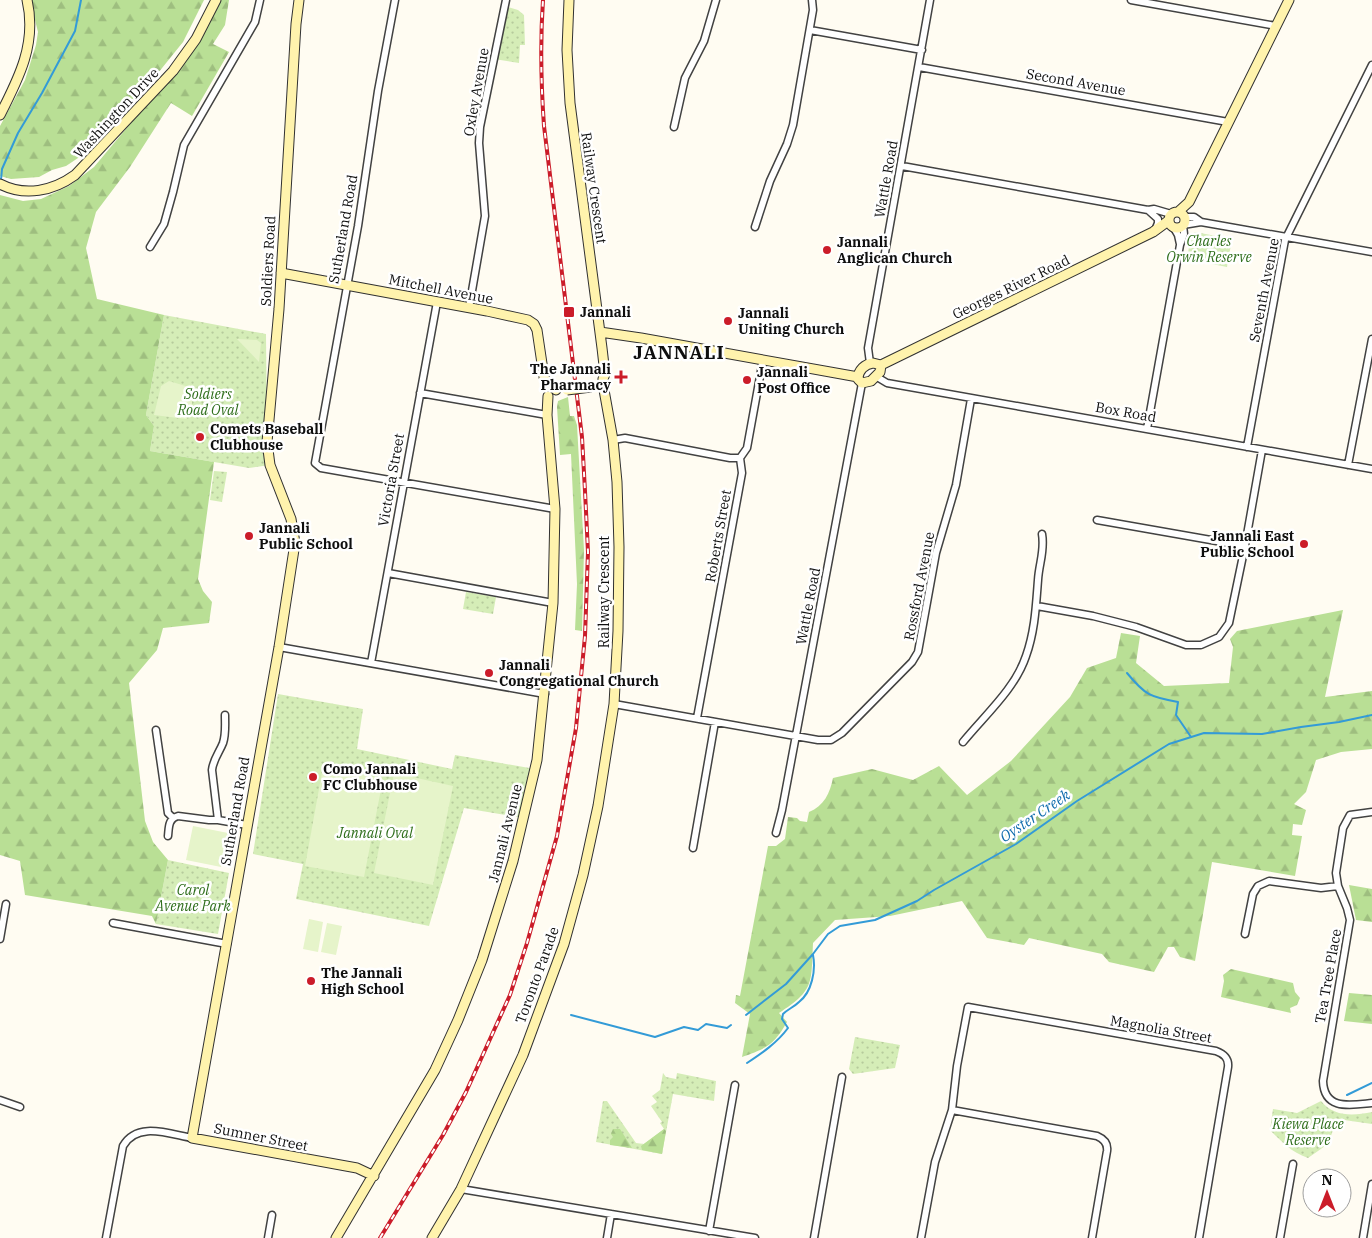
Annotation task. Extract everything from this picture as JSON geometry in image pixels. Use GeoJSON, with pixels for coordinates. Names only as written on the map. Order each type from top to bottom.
{"type":"FeatureCollection","features":[{"type":"Feature","properties":{"kind":"street"},"geometry":{"type":"LineString","coordinates":[[0,116],[20,76],[29,46],[30,19],[27,0]]}},
{"type":"Feature","properties":{"kind":"street","name":"Washington Drive"},"geometry":{"type":"LineString","coordinates":[[0,184],[12,189],[36,191],[54,188],[75,175],[173,71],[196,39],[216,0]]}},
{"type":"Feature","properties":{"kind":"street"},"geometry":{"type":"LineString","coordinates":[[150,246],[164,224],[184,145],[255,22],[260,0]]}},
{"type":"Feature","properties":{"kind":"street","name":"Soldiers Road"},"geometry":{"type":"LineString","coordinates":[[291,519],[270,465],[267,442],[277,335],[296,24],[300,0]]}},
{"type":"Feature","properties":{"kind":"street","name":"Sutherland Road"},"geometry":{"type":"LineString","coordinates":[[395,0],[378,91],[366,177],[315,463],[320,468],[403,482]]}},
{"type":"Feature","properties":{"kind":"street","name":"Oxley Avenue"},"geometry":{"type":"LineString","coordinates":[[469,308],[485,216],[480,127],[506,0]]}},
{"type":"Feature","properties":{"kind":"street","name":"Railway Crescent"},"geometry":{"type":"LineString","coordinates":[[570,0],[567,50],[570,104],[605,374],[599,386],[613,440],[617,482],[619,546],[618,652],[614,704]]}},
{"type":"Feature","properties":{"kind":"street"},"geometry":{"type":"LineString","coordinates":[[674,126],[684,78],[704,41],[716,0]]}},
{"type":"Feature","properties":{"kind":"street"},"geometry":{"type":"LineString","coordinates":[[756,227],[770,181],[787,144],[793,124],[810,30],[813,10],[812,0]]}},
{"type":"Feature","properties":{"kind":"street","name":"Wattle Road"},"geometry":{"type":"LineString","coordinates":[[870,363],[868,348],[902,166],[930,0]]}},
{"type":"Feature","properties":{"kind":"street"},"geometry":{"type":"LineString","coordinates":[[1130,0],[1276,26]]}},
{"type":"Feature","properties":{"kind":"street","name":"Georges River Road"},"geometry":{"type":"LineString","coordinates":[[881,365],[1153,232],[1159,232],[1177,220],[1190,205],[1228,122],[1289,0]]}},
{"type":"Feature","properties":{"kind":"street"},"geometry":{"type":"LineString","coordinates":[[810,30],[922,50]]}},
{"type":"Feature","properties":{"kind":"street","name":"Seventh Avenue"},"geometry":{"type":"LineString","coordinates":[[1247,448],[1287,237],[1372,65]]}},
{"type":"Feature","properties":{"kind":"street","name":"Second Avenue"},"geometry":{"type":"LineString","coordinates":[[919,67],[1228,122]]}},
{"type":"Feature","properties":{"kind":"street"},"geometry":{"type":"LineString","coordinates":[[902,166],[1148,210],[1154,209],[1177,220],[1201,222],[1372,252]]}},
{"type":"Feature","properties":{"kind":"street"},"geometry":{"type":"LineString","coordinates":[[1190,205],[1194,217],[1201,222]]}},
{"type":"Feature","properties":{"kind":"street"},"geometry":{"type":"LineString","coordinates":[[1148,210],[1158,219],[1158,225],[1153,232]]}},
{"type":"Feature","properties":{"kind":"street"},"geometry":{"type":"LineString","coordinates":[[1177,220],[1194,217]]}},
{"type":"Feature","properties":{"kind":"street"},"geometry":{"type":"LineString","coordinates":[[1147,429],[1180,245],[1184,234],[1177,220]]}},
{"type":"Feature","properties":{"kind":"street","name":"Mitchell Avenue"},"geometry":{"type":"LineString","coordinates":[[281,273],[520,318],[534,324],[538,334],[544,376],[547,384]]}},
{"type":"Feature","properties":{"kind":"street","name":"Victoria Street"},"geometry":{"type":"LineString","coordinates":[[371,663],[437,302]]}},
{"type":"Feature","properties":{"kind":"street"},"geometry":{"type":"LineString","coordinates":[[600,332],[763,360],[868,383],[877,377],[881,370],[881,365],[870,363],[862,369],[860,380]]}},
{"type":"Feature","properties":{"kind":"street"},"geometry":{"type":"LineString","coordinates":[[1348,465],[1372,339]]}},
{"type":"Feature","properties":{"kind":"street","name":"Roberts Street"},"geometry":{"type":"LineString","coordinates":[[697,718],[742,473],[740,458],[747,448],[763,360]]}},
{"type":"Feature","properties":{"kind":"street","name":"Box Road"},"geometry":{"type":"LineString","coordinates":[[877,377],[887,383],[971,399],[1372,470]]}},
{"type":"Feature","properties":{"kind":"street","name":"Wattle Road"},"geometry":{"type":"LineString","coordinates":[[776,833],[796,736],[860,380]]}},
{"type":"Feature","properties":{"kind":"street","name":"Jannali Avenue"},"geometry":{"type":"LineString","coordinates":[[336,1238],[435,1070],[458,1020],[482,960],[516,853],[537,760],[553,603],[555,509],[547,415],[552,393],[544,390],[547,384]]}},
{"type":"Feature","properties":{"kind":"street"},"geometry":{"type":"LineString","coordinates":[[552,393],[599,386]]}},
{"type":"Feature","properties":{"kind":"street"},"geometry":{"type":"LineString","coordinates":[[420,392],[547,415]]}},
{"type":"Feature","properties":{"kind":"street","name":"Rossford Avenue"},"geometry":{"type":"LineString","coordinates":[[614,704],[796,736],[824,740],[837,737],[912,662],[918,652],[938,546],[956,485],[971,399]]}},
{"type":"Feature","properties":{"kind":"street"},"geometry":{"type":"LineString","coordinates":[[613,440],[625,438],[730,458],[740,458]]}},
{"type":"Feature","properties":{"kind":"street"},"geometry":{"type":"LineString","coordinates":[[1037,606],[1136,626],[1186,645],[1201,645],[1219,637],[1230,623],[1262,450]]}},
{"type":"Feature","properties":{"kind":"street"},"geometry":{"type":"LineString","coordinates":[[403,482],[555,509]]}},
{"type":"Feature","properties":{"kind":"street","name":"Sutherland Road"},"geometry":{"type":"LineString","coordinates":[[192,1138],[295,543],[291,519]]}},
{"type":"Feature","properties":{"kind":"street"},"geometry":{"type":"LineString","coordinates":[[1097,520],[1245,546]]}},
{"type":"Feature","properties":{"kind":"street"},"geometry":{"type":"LineString","coordinates":[[963,742],[1004,695],[1022,667],[1037,606],[1038,575],[1044,546],[1042,534]]}},
{"type":"Feature","properties":{"kind":"street"},"geometry":{"type":"LineString","coordinates":[[388,573],[553,603]]}},
{"type":"Feature","properties":{"kind":"street"},"geometry":{"type":"LineString","coordinates":[[278,647],[545,694]]}},
{"type":"Feature","properties":{"kind":"street","name":"Toronto Parade"},"geometry":{"type":"LineString","coordinates":[[432,1238],[461,1189],[523,1055],[564,944],[583,875],[598,806],[614,704]]}},
{"type":"Feature","properties":{"kind":"street"},"geometry":{"type":"LineString","coordinates":[[218,820],[212,770],[226,732],[225,715]]}},
{"type":"Feature","properties":{"kind":"street"},"geometry":{"type":"LineString","coordinates":[[693,848],[715,722]]}},
{"type":"Feature","properties":{"kind":"street"},"geometry":{"type":"LineString","coordinates":[[156,730],[168,813],[173,818]]}},
{"type":"Feature","properties":{"kind":"street","name":"Tea Tree Place"},"geometry":{"type":"LineString","coordinates":[[1372,812],[1350,814],[1343,828],[1336,866],[1338,886],[1348,908],[1350,920],[1323,1086],[1328,1097],[1338,1104],[1346,1106],[1372,1104]]}},
{"type":"Feature","properties":{"kind":"street"},"geometry":{"type":"LineString","coordinates":[[168,836],[170,821],[173,818],[184,816],[247,825]]}},
{"type":"Feature","properties":{"kind":"street"},"geometry":{"type":"LineString","coordinates":[[1245,934],[1253,894],[1260,884],[1273,880],[1321,888],[1338,886]]}},
{"type":"Feature","properties":{"kind":"street"},"geometry":{"type":"LineString","coordinates":[[0,939],[6,904]]}},
{"type":"Feature","properties":{"kind":"street"},"geometry":{"type":"LineString","coordinates":[[112,923],[226,944]]}},
{"type":"Feature","properties":{"kind":"street","name":"Magnolia Street"},"geometry":{"type":"LineString","coordinates":[[952,1110],[957,1066],[968,1007],[1216,1051],[1224,1054],[1228,1059],[1228,1067],[1199,1238]]}},
{"type":"Feature","properties":{"kind":"street"},"geometry":{"type":"LineString","coordinates":[[814,1238],[842,1077]]}},
{"type":"Feature","properties":{"kind":"street"},"geometry":{"type":"LineString","coordinates":[[709,1231],[735,1085]]}},
{"type":"Feature","properties":{"kind":"street"},"geometry":{"type":"LineString","coordinates":[[0,1100],[20,1107]]}},
{"type":"Feature","properties":{"kind":"street"},"geometry":{"type":"LineString","coordinates":[[921,1238],[934,1162],[952,1110],[1097,1136],[1104,1140],[1107,1144],[1107,1151],[1092,1238]]}},
{"type":"Feature","properties":{"kind":"street","name":"Sumner Street"},"geometry":{"type":"LineString","coordinates":[[106,1238],[122,1146],[127,1138],[141,1131],[149,1130],[357,1168],[374,1176]]}},
{"type":"Feature","properties":{"kind":"street"},"geometry":{"type":"LineString","coordinates":[[1280,1238],[1293,1164]]}},
{"type":"Feature","properties":{"kind":"street"},"geometry":{"type":"LineString","coordinates":[[1363,1238],[1372,1184]]}},
{"type":"Feature","properties":{"kind":"street"},"geometry":{"type":"LineString","coordinates":[[461,1189],[755,1238]]}},
{"type":"Feature","properties":{"kind":"street"},"geometry":{"type":"LineString","coordinates":[[607,1238],[611,1214]]}},
{"type":"Feature","properties":{"kind":"street"},"geometry":{"type":"LineString","coordinates":[[268,1238],[272,1215]]}},
{"type":"Feature","properties":{"kind":"green space"},"geometry":{"type":"Polygon","coordinates":[[[30,0],[204,0],[183,42],[154,78],[81,156],[66,166],[52,170],[39,177],[11,179],[0,176],[0,126],[25,80],[36,45],[38,32],[30,0]]]}},
{"type":"Feature","properties":{"kind":"green space"},"geometry":{"type":"Polygon","coordinates":[[[220,0],[229,0],[225,25],[213,44],[229,52],[192,116],[171,103],[130,167],[96,212],[86,248],[97,299],[164,315],[146,415],[154,426],[150,451],[214,462],[198,579],[203,591],[212,602],[209,623],[163,628],[157,650],[129,683],[145,821],[153,842],[168,860],[156,924],[152,916],[25,895],[20,861],[0,855],[0,195],[23,201],[41,199],[69,186],[94,167],[197,44],[220,0]]]}},
{"type":"Feature","properties":{"kind":"green space"},"geometry":{"type":"Polygon","coordinates":[[[505,6],[518,10],[524,15],[525,45],[520,45],[519,63],[494,59],[505,6]]]}},
{"type":"Feature","properties":{"kind":"green space","name":"Charles Orwin Reserve"},"geometry":{"type":"Polygon","coordinates":[[[1195,232],[1232,239],[1227,267],[1187,259],[1191,235],[1195,232]]]}},
{"type":"Feature","properties":{"kind":"green space","name":"Soldiers Road Oval"},"geometry":{"type":"Polygon","coordinates":[[[164,315],[266,334],[267,441],[270,465],[249,468],[150,451],[154,426],[146,415],[164,315]]]}},
{"type":"Feature","properties":{"kind":"green space"},"geometry":{"type":"Polygon","coordinates":[[[237,339],[257,340],[261,343],[259,362],[237,339]]]}},
{"type":"Feature","properties":{"kind":"green space"},"geometry":{"type":"Polygon","coordinates":[[[169,381],[192,388],[192,413],[186,419],[154,415],[161,386],[169,381]]]}},
{"type":"Feature","properties":{"kind":"green space"},"geometry":{"type":"Polygon","coordinates":[[[568,397],[570,416],[574,416],[577,425],[584,550],[582,631],[575,630],[577,584],[571,454],[560,455],[557,407],[558,401],[568,397]]]}},
{"type":"Feature","properties":{"kind":"green space"},"geometry":{"type":"Polygon","coordinates":[[[214,471],[227,472],[222,502],[210,500],[214,471]]]}},
{"type":"Feature","properties":{"kind":"green space"},"geometry":{"type":"Polygon","coordinates":[[[466,592],[496,597],[493,614],[463,609],[466,592]]]}},
{"type":"Feature","properties":{"kind":"green space"},"geometry":{"type":"Polygon","coordinates":[[[1343,610],[1325,697],[1372,691],[1372,749],[1341,752],[1316,760],[1306,792],[1294,804],[1306,810],[1302,825],[1293,824],[1292,835],[1302,836],[1295,876],[1212,862],[1195,961],[1180,957],[1174,947],[1168,947],[1154,972],[1109,962],[1102,954],[1029,938],[1024,945],[987,938],[962,901],[890,916],[835,920],[813,943],[809,984],[799,998],[779,1013],[787,1022],[778,1036],[769,1045],[742,1057],[750,1014],[735,1003],[736,995],[740,996],[768,846],[776,846],[785,839],[788,817],[807,822],[809,812],[819,806],[826,798],[833,778],[872,769],[913,780],[939,766],[967,795],[1011,761],[1070,697],[1087,668],[1116,658],[1121,633],[1140,636],[1136,663],[1164,686],[1229,683],[1233,647],[1230,639],[1237,631],[1343,610]]]}},
{"type":"Feature","properties":{"kind":"green space","name":"Jannali Oval"},"geometry":{"type":"Polygon","coordinates":[[[278,694],[363,709],[357,749],[452,769],[455,755],[535,769],[524,818],[464,808],[429,926],[296,899],[303,864],[253,854],[278,694]]]}},
{"type":"Feature","properties":{"kind":"green space"},"geometry":{"type":"Polygon","coordinates":[[[323,767],[383,779],[364,877],[305,866],[323,767]]]}},
{"type":"Feature","properties":{"kind":"green space"},"geometry":{"type":"Polygon","coordinates":[[[394,773],[453,786],[433,885],[374,873],[394,773]]]}},
{"type":"Feature","properties":{"kind":"green space"},"geometry":{"type":"Polygon","coordinates":[[[193,826],[228,833],[221,867],[186,860],[193,826]]]}},
{"type":"Feature","properties":{"kind":"green space","name":"Carol Avenue Park"},"geometry":{"type":"Polygon","coordinates":[[[168,860],[229,873],[218,934],[156,924],[168,860]]]}},
{"type":"Feature","properties":{"kind":"green space"},"geometry":{"type":"Polygon","coordinates":[[[1349,885],[1372,889],[1372,922],[1356,920],[1349,885]]]}},
{"type":"Feature","properties":{"kind":"green space"},"geometry":{"type":"Polygon","coordinates":[[[309,919],[323,922],[318,952],[303,949],[309,919]]]}},
{"type":"Feature","properties":{"kind":"green space"},"geometry":{"type":"Polygon","coordinates":[[[327,923],[342,926],[336,955],[321,952],[327,923]]]}},
{"type":"Feature","properties":{"kind":"green space"},"geometry":{"type":"Polygon","coordinates":[[[1231,969],[1293,983],[1295,992],[1300,998],[1297,1005],[1290,1008],[1291,1013],[1221,997],[1224,981],[1223,975],[1231,969]]]}},
{"type":"Feature","properties":{"kind":"green space"},"geometry":{"type":"Polygon","coordinates":[[[1349,993],[1372,995],[1372,1024],[1344,1021],[1349,993]]]}},
{"type":"Feature","properties":{"kind":"green space"},"geometry":{"type":"Polygon","coordinates":[[[855,1037],[900,1045],[895,1068],[853,1074],[849,1069],[855,1037]]]}},
{"type":"Feature","properties":{"kind":"green space"},"geometry":{"type":"Polygon","coordinates":[[[663,1073],[666,1077],[676,1079],[677,1073],[716,1081],[714,1101],[673,1094],[662,1154],[596,1142],[603,1101],[607,1101],[636,1143],[644,1144],[664,1129],[660,1123],[662,1122],[651,1106],[657,1102],[652,1096],[660,1090],[663,1073]]]}},
{"type":"Feature","properties":{"kind":"green space","name":"Kiewa Place Reserve"},"geometry":{"type":"Polygon","coordinates":[[[1321,1101],[1338,1113],[1358,1114],[1372,1112],[1372,1124],[1337,1119],[1328,1144],[1308,1158],[1292,1150],[1270,1130],[1273,1109],[1297,1113],[1321,1101]]]}},
{"type":"Feature","properties":{"kind":"green space"},"geometry":{"type":"Polygon","coordinates":[[[613,1129],[620,1129],[632,1148],[610,1145],[613,1129]]]}},
{"type":"Feature","properties":{"kind":"green space"},"geometry":{"type":"Polygon","coordinates":[[[664,1129],[666,1131],[662,1154],[642,1150],[641,1146],[664,1129]]]}},
{"type":"Feature","properties":{"kind":"waterway"},"geometry":{"type":"LineString","coordinates":[[1,180],[2,169],[18,133],[75,31],[81,0]]}},
{"type":"Feature","properties":{"kind":"waterway"},"geometry":{"type":"LineString","coordinates":[[1127,673],[1149,694],[1178,702],[1176,715],[1191,737]]}},
{"type":"Feature","properties":{"kind":"waterway","name":"Oyster Creek"},"geometry":{"type":"LineString","coordinates":[[746,1015],[786,984],[828,934],[840,926],[875,920],[917,901],[1016,844],[1077,801],[1169,744],[1204,733],[1262,734],[1372,715]]}},
{"type":"Feature","properties":{"kind":"waterway"},"geometry":{"type":"LineString","coordinates":[[747,1063],[774,1043],[788,1028],[782,1019],[783,1014],[797,1004],[807,993],[813,974],[813,955]]}},
{"type":"Feature","properties":{"kind":"waterway"},"geometry":{"type":"LineString","coordinates":[[571,1015],[655,1037],[684,1027],[698,1030],[706,1024],[727,1028],[731,1025]]}},
{"type":"Feature","properties":{"kind":"waterway"},"geometry":{"type":"LineString","coordinates":[[1347,1095],[1372,1083]]}},
{"type":"Feature","properties":{"kind":"railway"},"geometry":{"type":"LineString","coordinates":[[380,1238],[443,1135],[466,1092],[510,995],[527,943],[557,836],[576,728],[585,636],[588,552],[582,437],[544,126],[541,63],[543,0]]}},
{"type":"Feature","properties":{"kind":"place","name":"Jannali Anglican Church"},"geometry":{"type":"Point","coordinates":[827,250]}},
{"type":"Feature","properties":{"kind":"place","name":"Jannali"},"geometry":{"type":"Point","coordinates":[569,312]}},
{"type":"Feature","properties":{"kind":"place","name":"Jannali Uniting Church"},"geometry":{"type":"Point","coordinates":[728,321]}},
{"type":"Feature","properties":{"kind":"place","name":"The Jannali Pharmacy"},"geometry":{"type":"Point","coordinates":[621,377]}},
{"type":"Feature","properties":{"kind":"place","name":"Jannali Post Office"},"geometry":{"type":"Point","coordinates":[747,380]}},
{"type":"Feature","properties":{"kind":"place","name":"Comets Baseball Clubhouse"},"geometry":{"type":"Point","coordinates":[200,437]}},
{"type":"Feature","properties":{"kind":"place","name":"Jannali Public School"},"geometry":{"type":"Point","coordinates":[249,536]}},
{"type":"Feature","properties":{"kind":"place","name":"Jannali East Public School"},"geometry":{"type":"Point","coordinates":[1304,544]}},
{"type":"Feature","properties":{"kind":"place","name":"Jannali Congregational Church"},"geometry":{"type":"Point","coordinates":[489,673]}},
{"type":"Feature","properties":{"kind":"place","name":"Como Jannali FC Clubhouse"},"geometry":{"type":"Point","coordinates":[313,777]}},
{"type":"Feature","properties":{"kind":"place","name":"The Jannali High School"},"geometry":{"type":"Point","coordinates":[311,981]}},
{"type":"Feature","properties":{"kind":"district","name":"JANNALI"},"geometry":{"type":"Point","coordinates":[679,352]}}]}
